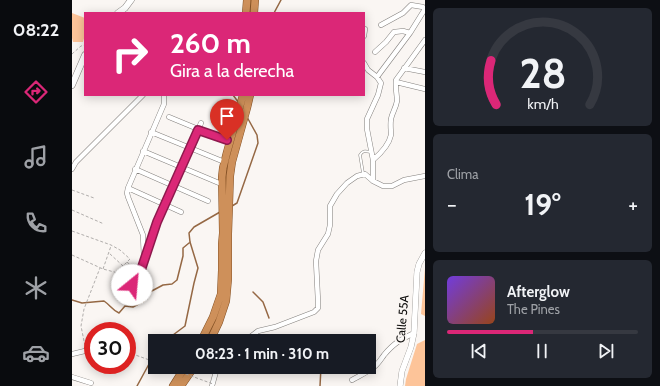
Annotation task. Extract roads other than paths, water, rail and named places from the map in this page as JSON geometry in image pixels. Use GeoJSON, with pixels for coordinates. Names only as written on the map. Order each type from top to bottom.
{"type":"FeatureCollection","features":[{"type":"Feature","properties":{"kind":"highway"},"geometry":{"type":"LineString","coordinates":[[246,12],[247,0]]}},
{"type":"Feature","properties":{"kind":"highway"},"geometry":{"type":"LineString","coordinates":[[254,12],[255,0]]}},
{"type":"Feature","properties":{"kind":"highway"},"geometry":{"type":"LineString","coordinates":[[213,334],[219,322],[228,290],[226,233],[222,186],[223,168],[226,152],[243,96]]}},
{"type":"Feature","properties":{"kind":"highway"},"geometry":{"type":"LineString","coordinates":[[204,334],[213,317],[221,294],[222,244],[226,233],[232,162],[250,96]]}},
{"type":"Feature","properties":{"kind":"highway"},"geometry":{"type":"LineString","coordinates":[[173,386],[181,374]]}},
{"type":"Feature","properties":{"kind":"highway"},"geometry":{"type":"LineString","coordinates":[[181,386],[189,374]]}},
{"type":"Feature","properties":{"kind":"main road"},"geometry":{"type":"LineString","coordinates":[[119,12],[131,0]]}},
{"type":"Feature","properties":{"kind":"main road"},"geometry":{"type":"LineString","coordinates":[[72,85],[84,57]]}},
{"type":"Feature","properties":{"kind":"street"},"geometry":{"type":"LineString","coordinates":[[377,76],[410,33],[425,9],[423,7],[411,5],[403,13],[381,25]]}},
{"type":"Feature","properties":{"kind":"street"},"geometry":{"type":"LineString","coordinates":[[375,52],[394,32],[403,31],[410,33]]}},
{"type":"Feature","properties":{"kind":"street"},"geometry":{"type":"LineString","coordinates":[[373,160],[380,154],[391,135],[391,118],[397,104],[396,82],[404,68],[425,40]]}},
{"type":"Feature","properties":{"kind":"street"},"geometry":{"type":"LineString","coordinates":[[365,65],[368,70],[377,76],[381,83],[378,95],[368,119],[367,129],[372,152],[374,181]]}},
{"type":"Feature","properties":{"kind":"street"},"geometry":{"type":"LineString","coordinates":[[404,68],[425,72]]}},
{"type":"Feature","properties":{"kind":"street"},"geometry":{"type":"LineString","coordinates":[[396,82],[425,89]]}},
{"type":"Feature","properties":{"kind":"street"},"geometry":{"type":"LineString","coordinates":[[72,169],[76,162],[142,96]]}},
{"type":"Feature","properties":{"kind":"street"},"geometry":{"type":"LineString","coordinates":[[144,261],[143,235],[128,196],[128,188],[164,104],[164,96]]}},
{"type":"Feature","properties":{"kind":"street"},"geometry":{"type":"LineString","coordinates":[[169,117],[198,130],[227,140]]}},
{"type":"Feature","properties":{"kind":"street"},"geometry":{"type":"LineString","coordinates":[[132,285],[140,273],[157,222],[201,123]]}},
{"type":"Feature","properties":{"kind":"street"},"geometry":{"type":"LineString","coordinates":[[151,132],[222,161]]}},
{"type":"Feature","properties":{"kind":"street"},"geometry":{"type":"LineString","coordinates":[[143,151],[219,183]]}},
{"type":"Feature","properties":{"kind":"street"},"geometry":{"type":"LineString","coordinates":[[135,169],[208,201]]}},
{"type":"Feature","properties":{"kind":"street"},"geometry":{"type":"LineString","coordinates":[[255,334],[314,312],[318,308],[316,261],[318,250],[328,234],[330,225],[330,206],[337,194],[347,183],[363,174],[383,186],[392,186],[404,180],[425,176]]}},
{"type":"Feature","properties":{"kind":"street"},"geometry":{"type":"LineString","coordinates":[[128,188],[182,212]]}},
{"type":"Feature","properties":{"kind":"street","name":"Calle 55A"},"geometry":{"type":"LineString","coordinates":[[400,386],[402,371],[411,347],[414,333],[417,272],[419,264],[425,253]]}},
{"type":"Feature","properties":{"kind":"street"},"geometry":{"type":"LineString","coordinates":[[352,380],[374,368],[397,342],[414,333]]}},
{"type":"Feature","properties":{"kind":"street"},"geometry":{"type":"LineString","coordinates":[[72,354],[84,351]]}},
{"type":"Feature","properties":{"kind":"street"},"geometry":{"type":"LineString","coordinates":[[212,385],[215,374]]}},
{"type":"Feature","properties":{"kind":"street"},"geometry":{"type":"LineString","coordinates":[[72,376],[91,383]]}},
{"type":"Feature","properties":{"kind":"lane"},"geometry":{"type":"LineString","coordinates":[[363,174],[360,156],[364,151],[372,152]]}},
{"type":"Feature","properties":{"kind":"waterway"},"geometry":{"type":"LineString","coordinates":[[275,12],[281,0]]}},
{"type":"Feature","properties":{"kind":"waterway"},"geometry":{"type":"LineString","coordinates":[[234,96],[239,103]]}},
{"type":"Feature","properties":{"kind":"waterway"},"geometry":{"type":"LineString","coordinates":[[232,206],[237,203],[258,143],[257,135],[247,117]]}},
{"type":"Feature","properties":{"kind":"waterway"},"geometry":{"type":"LineString","coordinates":[[174,334],[185,326],[198,268],[190,242],[189,233],[194,227],[220,212]]}},
{"type":"Feature","properties":{"kind":"waterway"},"geometry":{"type":"LineString","coordinates":[[72,300],[82,303],[104,301],[119,313],[125,306],[133,307],[144,301],[148,293],[163,285],[172,284],[177,280],[183,256],[183,248],[189,243]]}},
{"type":"Feature","properties":{"kind":"waterway"},"geometry":{"type":"LineString","coordinates":[[253,292],[263,302],[269,318]]}},
{"type":"Feature","properties":{"kind":"waterway"},"geometry":{"type":"LineString","coordinates":[[137,386],[148,366]]}},
{"type":"Feature","properties":{"kind":"waterway"},"geometry":{"type":"LineString","coordinates":[[320,386],[321,374]]}}]}
